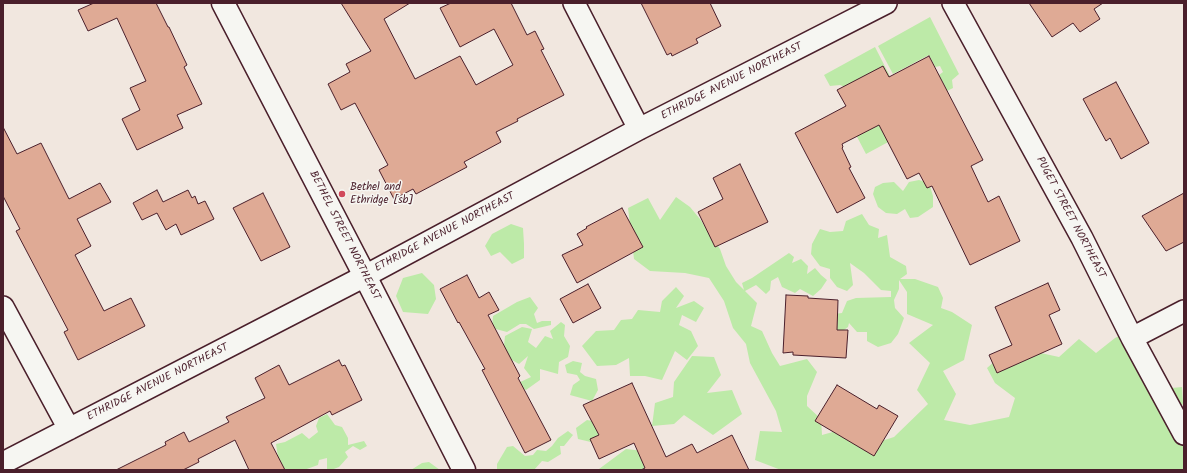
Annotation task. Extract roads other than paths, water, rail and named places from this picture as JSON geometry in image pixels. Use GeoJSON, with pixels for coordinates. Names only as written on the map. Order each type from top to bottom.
{"type":"FeatureCollection","features":[{"type":"Feature","properties":{"kind":"street","name":"BETHEL STREET NORTHEAST"},"geometry":{"type":"LineString","coordinates":[[223,3],[464,470]]}},
{"type":"Feature","properties":{"kind":"street"},"geometry":{"type":"LineString","coordinates":[[574,3],[639,129]]}},
{"type":"Feature","properties":{"kind":"street","name":"ETHRIDGE AVENUE NORTHEAST"},"geometry":{"type":"LineString","coordinates":[[3,463],[365,276],[639,129],[886,3]]}},
{"type":"Feature","properties":{"kind":"street","name":"PUGET STREET NORTHEAST"},"geometry":{"type":"LineString","coordinates":[[953,3],[1082,238],[1132,338],[1184,434]]}},
{"type":"Feature","properties":{"kind":"street"},"geometry":{"type":"LineString","coordinates":[[3,307],[69,429]]}},
{"type":"Feature","properties":{"kind":"street"},"geometry":{"type":"LineString","coordinates":[[1132,338],[1184,311]]}},
{"type":"Feature","properties":{"kind":"place","name":"Bethel and Ethridge [sb]"},"geometry":{"type":"Point","coordinates":[342,194]}}]}
